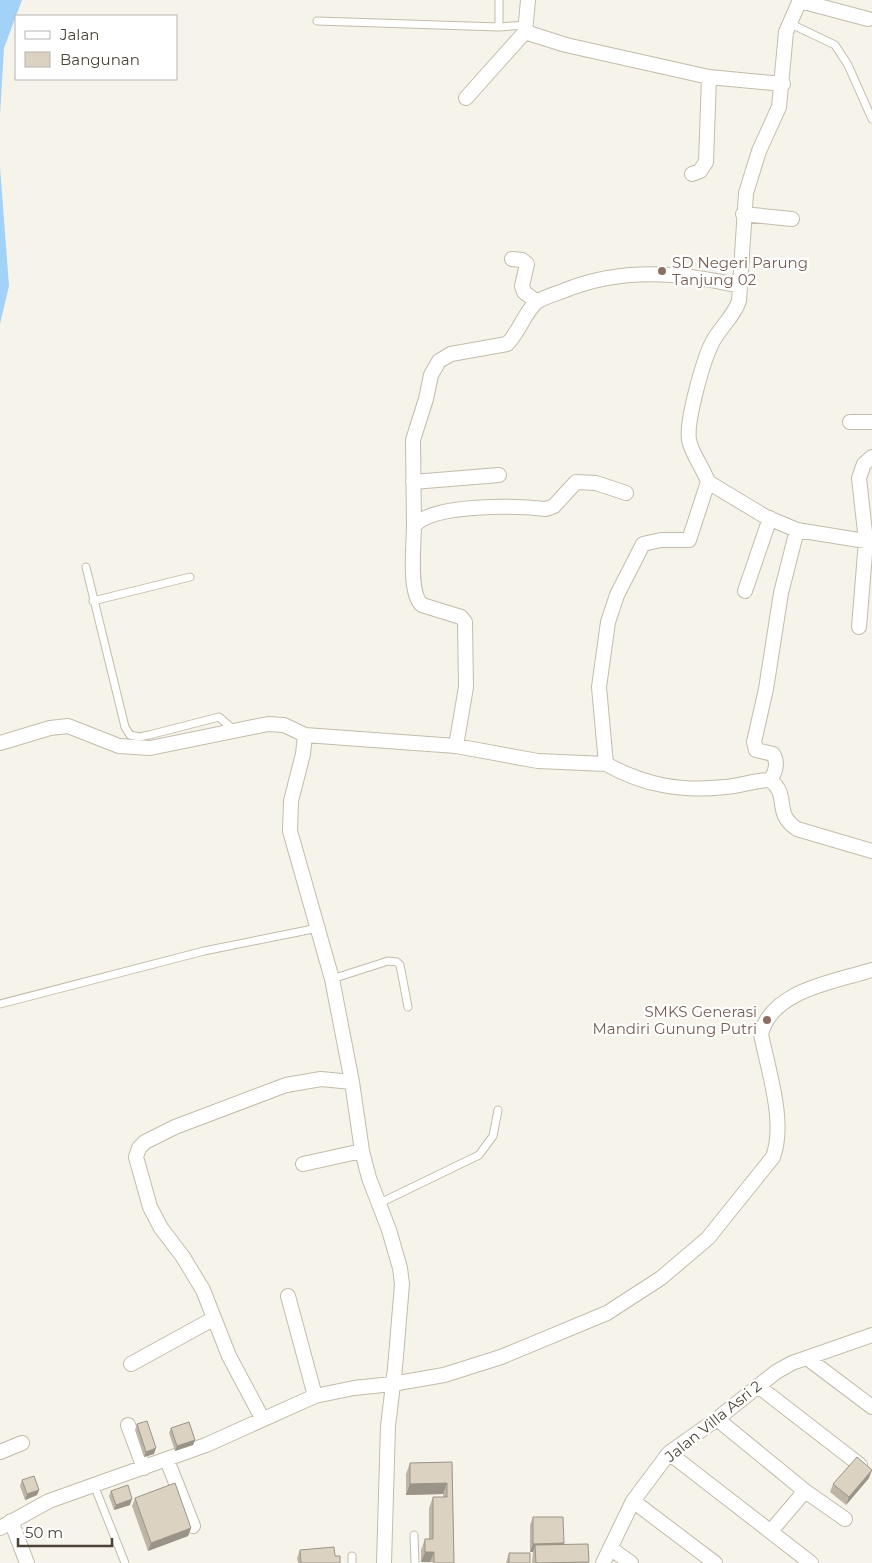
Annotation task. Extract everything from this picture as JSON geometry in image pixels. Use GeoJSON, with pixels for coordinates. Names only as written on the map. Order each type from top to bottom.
{"type":"FeatureCollection","features":[{"type":"Feature","properties":{"kind":"street"},"geometry":{"type":"LineString","coordinates":[[466,98],[525,28],[528,0]]}},
{"type":"Feature","properties":{"kind":"street"},"geometry":{"type":"LineString","coordinates":[[868,18],[800,1],[788,23],[783,50],[783,84],[779,107],[758,150],[743,214],[740,286],[735,313],[713,341],[706,360],[688,438],[708,482],[770,518],[797,530],[869,542]]}},
{"type":"Feature","properties":{"kind":"street"},"geometry":{"type":"LineString","coordinates":[[525,28],[566,45],[709,78],[783,84]]}},
{"type":"Feature","properties":{"kind":"street"},"geometry":{"type":"LineString","coordinates":[[692,174],[700,171],[706,162],[709,78]]}},
{"type":"Feature","properties":{"kind":"street"},"geometry":{"type":"LineString","coordinates":[[743,214],[792,219]]}},
{"type":"Feature","properties":{"kind":"street"},"geometry":{"type":"LineString","coordinates":[[512,259],[522,260],[527,264],[522,286],[524,292],[537,302]]}},
{"type":"Feature","properties":{"kind":"street"},"geometry":{"type":"LineString","coordinates":[[456,746],[466,687],[465,622],[461,617],[422,606],[415,596],[414,576],[413,440],[426,399],[431,375],[439,361],[451,354],[506,344],[513,339],[537,302],[583,283],[620,274],[670,274],[708,278],[740,286]]}},
{"type":"Feature","properties":{"kind":"street"},"geometry":{"type":"LineString","coordinates":[[850,422],[872,422]]}},
{"type":"Feature","properties":{"kind":"street"},"geometry":{"type":"LineString","coordinates":[[859,627],[869,542],[859,478],[864,464],[872,457]]}},
{"type":"Feature","properties":{"kind":"street"},"geometry":{"type":"LineString","coordinates":[[413,482],[499,475]]}},
{"type":"Feature","properties":{"kind":"street"},"geometry":{"type":"LineString","coordinates":[[414,526],[419,520],[433,514],[488,507],[546,510],[554,506],[576,482],[596,482],[626,493]]}},
{"type":"Feature","properties":{"kind":"street"},"geometry":{"type":"LineString","coordinates":[[606,764],[599,688],[608,622],[616,595],[643,544],[661,540],[689,540],[708,482]]}},
{"type":"Feature","properties":{"kind":"street"},"geometry":{"type":"LineString","coordinates":[[745,591],[770,518]]}},
{"type":"Feature","properties":{"kind":"street"},"geometry":{"type":"LineString","coordinates":[[0,743],[42,730],[68,726],[119,746],[150,748],[268,724],[284,725],[305,735],[456,746],[538,761],[606,764],[624,774],[651,784],[678,789],[725,787],[770,780],[775,773],[776,758],[773,754],[756,750],[754,742],[766,689],[781,593],[797,530]]}},
{"type":"Feature","properties":{"kind":"street"},"geometry":{"type":"LineString","coordinates":[[305,735],[303,754],[291,801],[290,831],[332,979],[352,1082],[362,1151],[369,1178],[380,1203],[395,1249],[402,1284],[388,1426],[384,1563]]}},
{"type":"Feature","properties":{"kind":"street"},"geometry":{"type":"LineString","coordinates":[[770,780],[778,786],[782,812],[787,823],[797,829],[872,851]]}},
{"type":"Feature","properties":{"kind":"street"},"geometry":{"type":"LineString","coordinates":[[27,1563],[6,1525],[49,1501],[206,1445],[262,1418],[315,1396],[354,1388],[444,1375],[501,1357],[607,1313],[661,1278],[708,1238],[773,1157],[778,1135],[778,1122],[761,1034],[764,1022],[777,1008],[802,992],[872,970]]}},
{"type":"Feature","properties":{"kind":"street"},"geometry":{"type":"LineString","coordinates":[[262,1418],[229,1356],[203,1290],[183,1257],[161,1228],[150,1207],[136,1158],[139,1148],[145,1142],[175,1127],[286,1085],[321,1079],[352,1082]]}},
{"type":"Feature","properties":{"kind":"street"},"geometry":{"type":"LineString","coordinates":[[303,1164],[362,1151]]}},
{"type":"Feature","properties":{"kind":"street"},"geometry":{"type":"LineString","coordinates":[[288,1296],[315,1396]]}},
{"type":"Feature","properties":{"kind":"street"},"geometry":{"type":"LineString","coordinates":[[131,1364],[213,1319]]}},
{"type":"Feature","properties":{"kind":"street","name":"Jalan Villa Asri 2"},"geometry":{"type":"LineString","coordinates":[[603,1563],[633,1501],[669,1453],[717,1419],[776,1372],[807,1358],[871,1336]]}},
{"type":"Feature","properties":{"kind":"street"},"geometry":{"type":"LineString","coordinates":[[807,1358],[872,1407]]}},
{"type":"Feature","properties":{"kind":"street"},"geometry":{"type":"LineString","coordinates":[[758,1386],[860,1465]]}},
{"type":"Feature","properties":{"kind":"street"},"geometry":{"type":"LineString","coordinates":[[717,1419],[805,1491],[845,1519]]}},
{"type":"Feature","properties":{"kind":"street"},"geometry":{"type":"LineString","coordinates":[[128,1424],[144,1468]]}},
{"type":"Feature","properties":{"kind":"street"},"geometry":{"type":"LineString","coordinates":[[0,1452],[22,1443]]}},
{"type":"Feature","properties":{"kind":"street"},"geometry":{"type":"LineString","coordinates":[[669,1453],[811,1563]]}},
{"type":"Feature","properties":{"kind":"street"},"geometry":{"type":"LineString","coordinates":[[167,1460],[193,1526]]}},
{"type":"Feature","properties":{"kind":"street"},"geometry":{"type":"LineString","coordinates":[[771,1531],[805,1491]]}},
{"type":"Feature","properties":{"kind":"street"},"geometry":{"type":"LineString","coordinates":[[633,1501],[716,1563]]}},
{"type":"Feature","properties":{"kind":"street"},"geometry":{"type":"LineString","coordinates":[[610,1548],[631,1563]]}},
{"type":"Feature","properties":{"kind":"lane"},"geometry":{"type":"LineString","coordinates":[[498,27],[499,0]]}},
{"type":"Feature","properties":{"kind":"lane"},"geometry":{"type":"LineString","coordinates":[[317,21],[525,28]]}},
{"type":"Feature","properties":{"kind":"lane"},"geometry":{"type":"LineString","coordinates":[[788,23],[825,38],[835,45],[869,105],[872,119]]}},
{"type":"Feature","properties":{"kind":"lane"},"geometry":{"type":"LineString","coordinates":[[86,567],[120,710],[130,735],[139,737],[149,735],[219,717],[235,732]]}},
{"type":"Feature","properties":{"kind":"lane"},"geometry":{"type":"LineString","coordinates":[[93,601],[190,577]]}},
{"type":"Feature","properties":{"kind":"lane"},"geometry":{"type":"LineString","coordinates":[[0,1004],[204,951],[318,928]]}},
{"type":"Feature","properties":{"kind":"lane"},"geometry":{"type":"LineString","coordinates":[[332,979],[388,961],[397,962],[400,965],[408,1007]]}},
{"type":"Feature","properties":{"kind":"lane"},"geometry":{"type":"LineString","coordinates":[[380,1203],[479,1155],[494,1136],[498,1110]]}},
{"type":"Feature","properties":{"kind":"lane"},"geometry":{"type":"LineString","coordinates":[[94,1485],[125,1563]]}},
{"type":"Feature","properties":{"kind":"lane"},"geometry":{"type":"LineString","coordinates":[[414,1535],[415,1563]]}},
{"type":"Feature","properties":{"kind":"water"},"geometry":{"type":"Polygon","coordinates":[[[0,0],[22,0],[4,48],[0,115],[0,0]]]}},
{"type":"Feature","properties":{"kind":"water"},"geometry":{"type":"Polygon","coordinates":[[[0,167],[9,286],[0,324],[0,167]]]}},
{"type":"Feature","properties":{"kind":"building"},"geometry":{"type":"Polygon","coordinates":[[[147,1421],[156,1448],[146,1452],[137,1424],[147,1421]]]}},
{"type":"Feature","properties":{"kind":"building"},"geometry":{"type":"Polygon","coordinates":[[[189,1422],[195,1440],[177,1446],[171,1428],[189,1422]]]}},
{"type":"Feature","properties":{"kind":"building"},"geometry":{"type":"Polygon","coordinates":[[[857,1457],[872,1470],[849,1497],[833,1484],[857,1457]]]}},
{"type":"Feature","properties":{"kind":"building"},"geometry":{"type":"Polygon","coordinates":[[[452,1462],[454,1563],[434,1563],[434,1552],[425,1552],[425,1539],[433,1539],[433,1497],[447,1497],[447,1483],[410,1484],[410,1463],[452,1462]]]}},
{"type":"Feature","properties":{"kind":"building"},"geometry":{"type":"Polygon","coordinates":[[[34,1476],[39,1490],[27,1494],[22,1480],[34,1476]]]}},
{"type":"Feature","properties":{"kind":"building"},"geometry":{"type":"Polygon","coordinates":[[[175,1483],[191,1528],[151,1543],[135,1498],[175,1483]]]}},
{"type":"Feature","properties":{"kind":"building"},"geometry":{"type":"Polygon","coordinates":[[[128,1485],[132,1499],[116,1505],[111,1491],[128,1485]]]}},
{"type":"Feature","properties":{"kind":"building"},"geometry":{"type":"Polygon","coordinates":[[[533,1517],[563,1517],[564,1543],[533,1544],[533,1517]]]}},
{"type":"Feature","properties":{"kind":"building"},"geometry":{"type":"Polygon","coordinates":[[[588,1544],[589,1562],[536,1563],[535,1545],[588,1544]]]}},
{"type":"Feature","properties":{"kind":"building"},"geometry":{"type":"Polygon","coordinates":[[[334,1547],[335,1556],[340,1556],[340,1563],[301,1563],[300,1550],[334,1547]]]}},
{"type":"Feature","properties":{"kind":"building"},"geometry":{"type":"Polygon","coordinates":[[[509,1553],[530,1553],[530,1563],[509,1563],[509,1553]]]}},
{"type":"Feature","properties":{"kind":"place","name":"SD Negeri Parung Tanjung 02"},"geometry":{"type":"Point","coordinates":[662,271]}},
{"type":"Feature","properties":{"kind":"place","name":"SMKS Generasi Mandiri Gunung Putri"},"geometry":{"type":"Point","coordinates":[767,1020]}}]}
